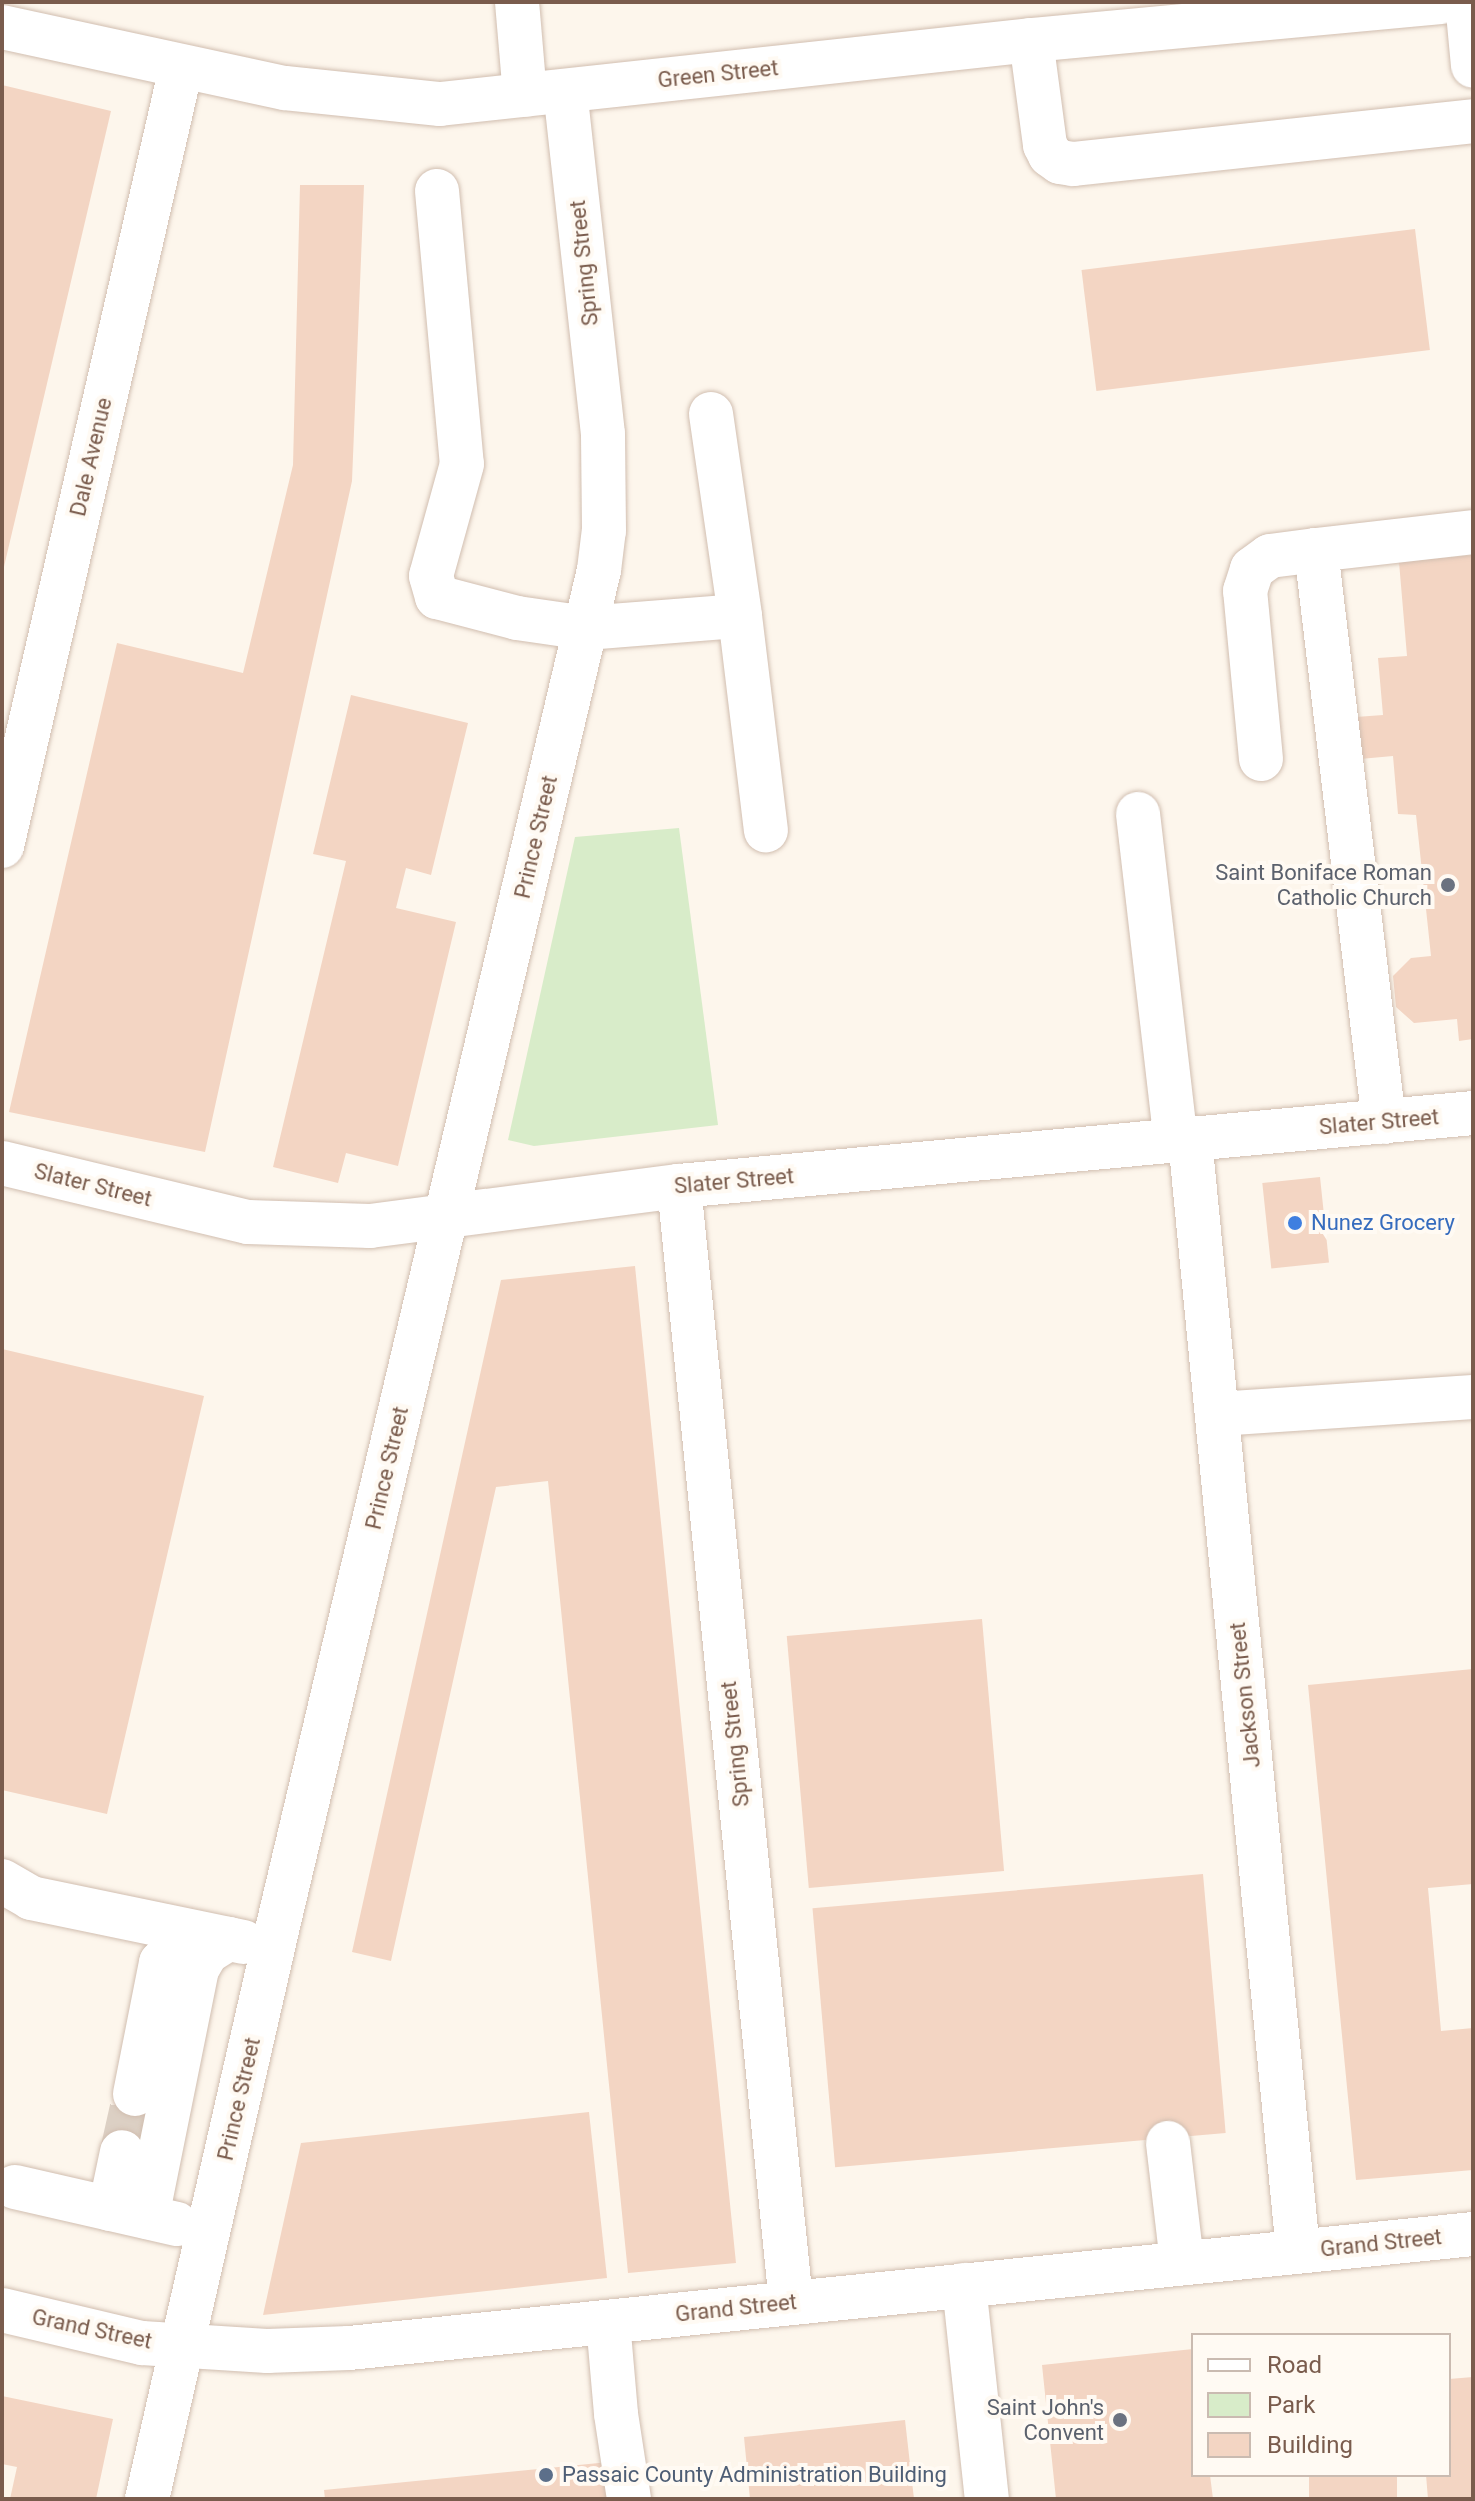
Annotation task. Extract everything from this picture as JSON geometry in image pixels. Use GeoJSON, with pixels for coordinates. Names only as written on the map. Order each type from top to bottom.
{"type":"FeatureCollection","features":[{"type":"Feature","properties":{"kind":"street","name":"Spring Street"},"geometry":{"type":"LineString","coordinates":[[517,2],[545,93],[603,434]]}},
{"type":"Feature","properties":{"kind":"street","name":"Green Street"},"geometry":{"type":"LineString","coordinates":[[2,27],[285,88],[440,104],[1031,40],[1083,18],[1440,2]]}},
{"type":"Feature","properties":{"kind":"street"},"geometry":{"type":"LineString","coordinates":[[1467,2],[1473,66]]}},
{"type":"Feature","properties":{"kind":"street"},"geometry":{"type":"LineString","coordinates":[[1031,40],[1045,145],[1050,155],[1060,162],[1073,164],[1473,121]]}},
{"type":"Feature","properties":{"kind":"street","name":"Dale Avenue"},"geometry":{"type":"LineString","coordinates":[[2,846],[181,68]]}},
{"type":"Feature","properties":{"kind":"street"},"geometry":{"type":"LineString","coordinates":[[437,191],[462,464],[431,576],[437,597],[517,618],[586,628],[740,616]]}},
{"type":"Feature","properties":{"kind":"street"},"geometry":{"type":"LineString","coordinates":[[711,414],[766,830]]}},
{"type":"Feature","properties":{"kind":"street","name":"Prince Street"},"geometry":{"type":"LineString","coordinates":[[147,2499],[273,1948],[586,628],[604,531],[603,434]]}},
{"type":"Feature","properties":{"kind":"street"},"geometry":{"type":"LineString","coordinates":[[1261,759],[1245,591],[1252,569],[1270,556],[1473,532]]}},
{"type":"Feature","properties":{"kind":"street"},"geometry":{"type":"LineString","coordinates":[[1316,550],[1384,1122]]}},
{"type":"Feature","properties":{"kind":"street","name":"Jackson Street"},"geometry":{"type":"LineString","coordinates":[[1138,814],[1217,1414],[1298,2251]]}},
{"type":"Feature","properties":{"kind":"street","name":"Slater Street"},"geometry":{"type":"LineString","coordinates":[[2,1163],[248,1222],[370,1226],[679,1186],[1473,1113]]}},
{"type":"Feature","properties":{"kind":"street","name":"Spring Street"},"geometry":{"type":"LineString","coordinates":[[679,1186],[791,2302]]}},
{"type":"Feature","properties":{"kind":"street"},"geometry":{"type":"LineString","coordinates":[[1217,1414],[1473,1397]]}},
{"type":"Feature","properties":{"kind":"street"},"geometry":{"type":"LineString","coordinates":[[2,1881],[31,1898],[273,1948]]}},
{"type":"Feature","properties":{"kind":"street"},"geometry":{"type":"LineString","coordinates":[[135,2094],[161,1963],[179,1943],[228,1939]]}},
{"type":"Feature","properties":{"kind":"street"},"geometry":{"type":"LineString","coordinates":[[128,2213],[197,1969],[207,1952],[228,1939]]}},
{"type":"Feature","properties":{"kind":"street"},"geometry":{"type":"LineString","coordinates":[[1168,2143],[1182,2263]]}},
{"type":"Feature","properties":{"kind":"street"},"geometry":{"type":"LineString","coordinates":[[122,2152],[128,2213]]}},
{"type":"Feature","properties":{"kind":"street"},"geometry":{"type":"LineString","coordinates":[[15,2187],[207,2231]]}},
{"type":"Feature","properties":{"kind":"street","name":"Grand Street"},"geometry":{"type":"LineString","coordinates":[[2,2310],[142,2343],[267,2351],[349,2348],[1473,2234]]}},
{"type":"Feature","properties":{"kind":"street"},"geometry":{"type":"LineString","coordinates":[[964,2285],[987,2499]]}},
{"type":"Feature","properties":{"kind":"street"},"geometry":{"type":"LineString","coordinates":[[608,2322],[616,2414],[629,2499]]}},
{"type":"Feature","properties":{"kind":"green space"},"geometry":{"type":"Polygon","coordinates":[[[679,828],[718,1125],[534,1146],[508,1140],[575,837],[679,828]]]}},
{"type":"Feature","properties":{"kind":"building"},"geometry":{"type":"Polygon","coordinates":[[[2,85],[111,111],[3,571],[2,571],[2,85]]]}},
{"type":"Feature","properties":{"kind":"building"},"geometry":{"type":"Polygon","coordinates":[[[300,185],[364,185],[352,481],[205,1152],[9,1112],[117,643],[243,673],[293,465],[300,185]]]}},
{"type":"Feature","properties":{"kind":"building"},"geometry":{"type":"Polygon","coordinates":[[[1415,229],[1430,350],[1096,391],[1082,270],[1415,229]]]}},
{"type":"Feature","properties":{"kind":"building"},"geometry":{"type":"Polygon","coordinates":[[[1473,555],[1473,1039],[1459,1041],[1457,1019],[1414,1023],[1396,1007],[1393,976],[1411,958],[1431,956],[1416,815],[1398,814],[1393,756],[1360,759],[1356,717],[1383,715],[1378,658],[1407,656],[1399,562],[1473,555]]]}},
{"type":"Feature","properties":{"kind":"building"},"geometry":{"type":"Polygon","coordinates":[[[351,695],[468,723],[431,875],[406,868],[396,908],[456,922],[398,1166],[346,1153],[338,1183],[273,1167],[346,861],[313,854],[351,695]]]}},
{"type":"Feature","properties":{"kind":"building","name":"Nunez Grocery"},"geometry":{"type":"Polygon","coordinates":[[[1320,1177],[1329,1263],[1271,1269],[1262,1183],[1320,1177]]]}},
{"type":"Feature","properties":{"kind":"building"},"geometry":{"type":"Polygon","coordinates":[[[635,1266],[736,2263],[628,2273],[548,1481],[496,1487],[391,1961],[352,1952],[501,1280],[635,1266]]]}},
{"type":"Feature","properties":{"kind":"building"},"geometry":{"type":"Polygon","coordinates":[[[2,1349],[204,1396],[107,1814],[2,1790],[2,1349]]]}},
{"type":"Feature","properties":{"kind":"building"},"geometry":{"type":"Polygon","coordinates":[[[982,1619],[1004,1871],[809,1888],[787,1636],[982,1619]]]}},
{"type":"Feature","properties":{"kind":"building"},"geometry":{"type":"Polygon","coordinates":[[[1473,1669],[1473,1884],[1428,1888],[1441,2031],[1473,2028],[1473,2170],[1356,2180],[1308,1685],[1473,1669]]]}},
{"type":"Feature","properties":{"kind":"building"},"geometry":{"type":"Polygon","coordinates":[[[1203,1874],[1226,2133],[835,2167],[812,1908],[1203,1874]]]}},
{"type":"Feature","properties":{"kind":"building"},"geometry":{"type":"Polygon","coordinates":[[[589,2112],[607,2278],[263,2315],[301,2143],[589,2112]]]}},
{"type":"Feature","properties":{"kind":"building","name":"Saint John's Convent"},"geometry":{"type":"Polygon","coordinates":[[[1191,2349],[1191,2477],[1210,2477],[1213,2499],[1056,2499],[1042,2365],[1191,2349]]]}},
{"type":"Feature","properties":{"kind":"building"},"geometry":{"type":"Polygon","coordinates":[[[1473,2377],[1473,2499],[1428,2499],[1426,2477],[1451,2477],[1451,2379],[1473,2377]]]}},
{"type":"Feature","properties":{"kind":"building"},"geometry":{"type":"Polygon","coordinates":[[[2,2396],[113,2419],[96,2499],[10,2499],[17,2467],[2,2464],[2,2396]]]}},
{"type":"Feature","properties":{"kind":"building"},"geometry":{"type":"Polygon","coordinates":[[[905,2420],[914,2499],[750,2499],[744,2437],[905,2420]]]}},
{"type":"Feature","properties":{"kind":"building","name":"Passaic County Administration Building"},"geometry":{"type":"Polygon","coordinates":[[[619,2461],[623,2499],[325,2499],[324,2490],[619,2461]]]}},
{"type":"Feature","properties":{"kind":"building"},"geometry":{"type":"Polygon","coordinates":[[[1309,2477],[1397,2477],[1397,2499],[1309,2499],[1309,2477]]]}},
{"type":"Feature","properties":{"kind":"tunnel"},"geometry":{"type":"LineString","coordinates":[[122,2152],[135,2094]]}},
{"type":"Feature","properties":{"kind":"place","name":"Saint Boniface Roman Catholic Church"},"geometry":{"type":"Point","coordinates":[1448,885]}},
{"type":"Feature","properties":{"kind":"place","name":"Nunez Grocery"},"geometry":{"type":"Point","coordinates":[1295,1223]}},
{"type":"Feature","properties":{"kind":"place","name":"Saint John's Convent"},"geometry":{"type":"Point","coordinates":[1120,2420]}},
{"type":"Feature","properties":{"kind":"place","name":"Passaic County Administration Building"},"geometry":{"type":"Point","coordinates":[546,2475]}}]}
